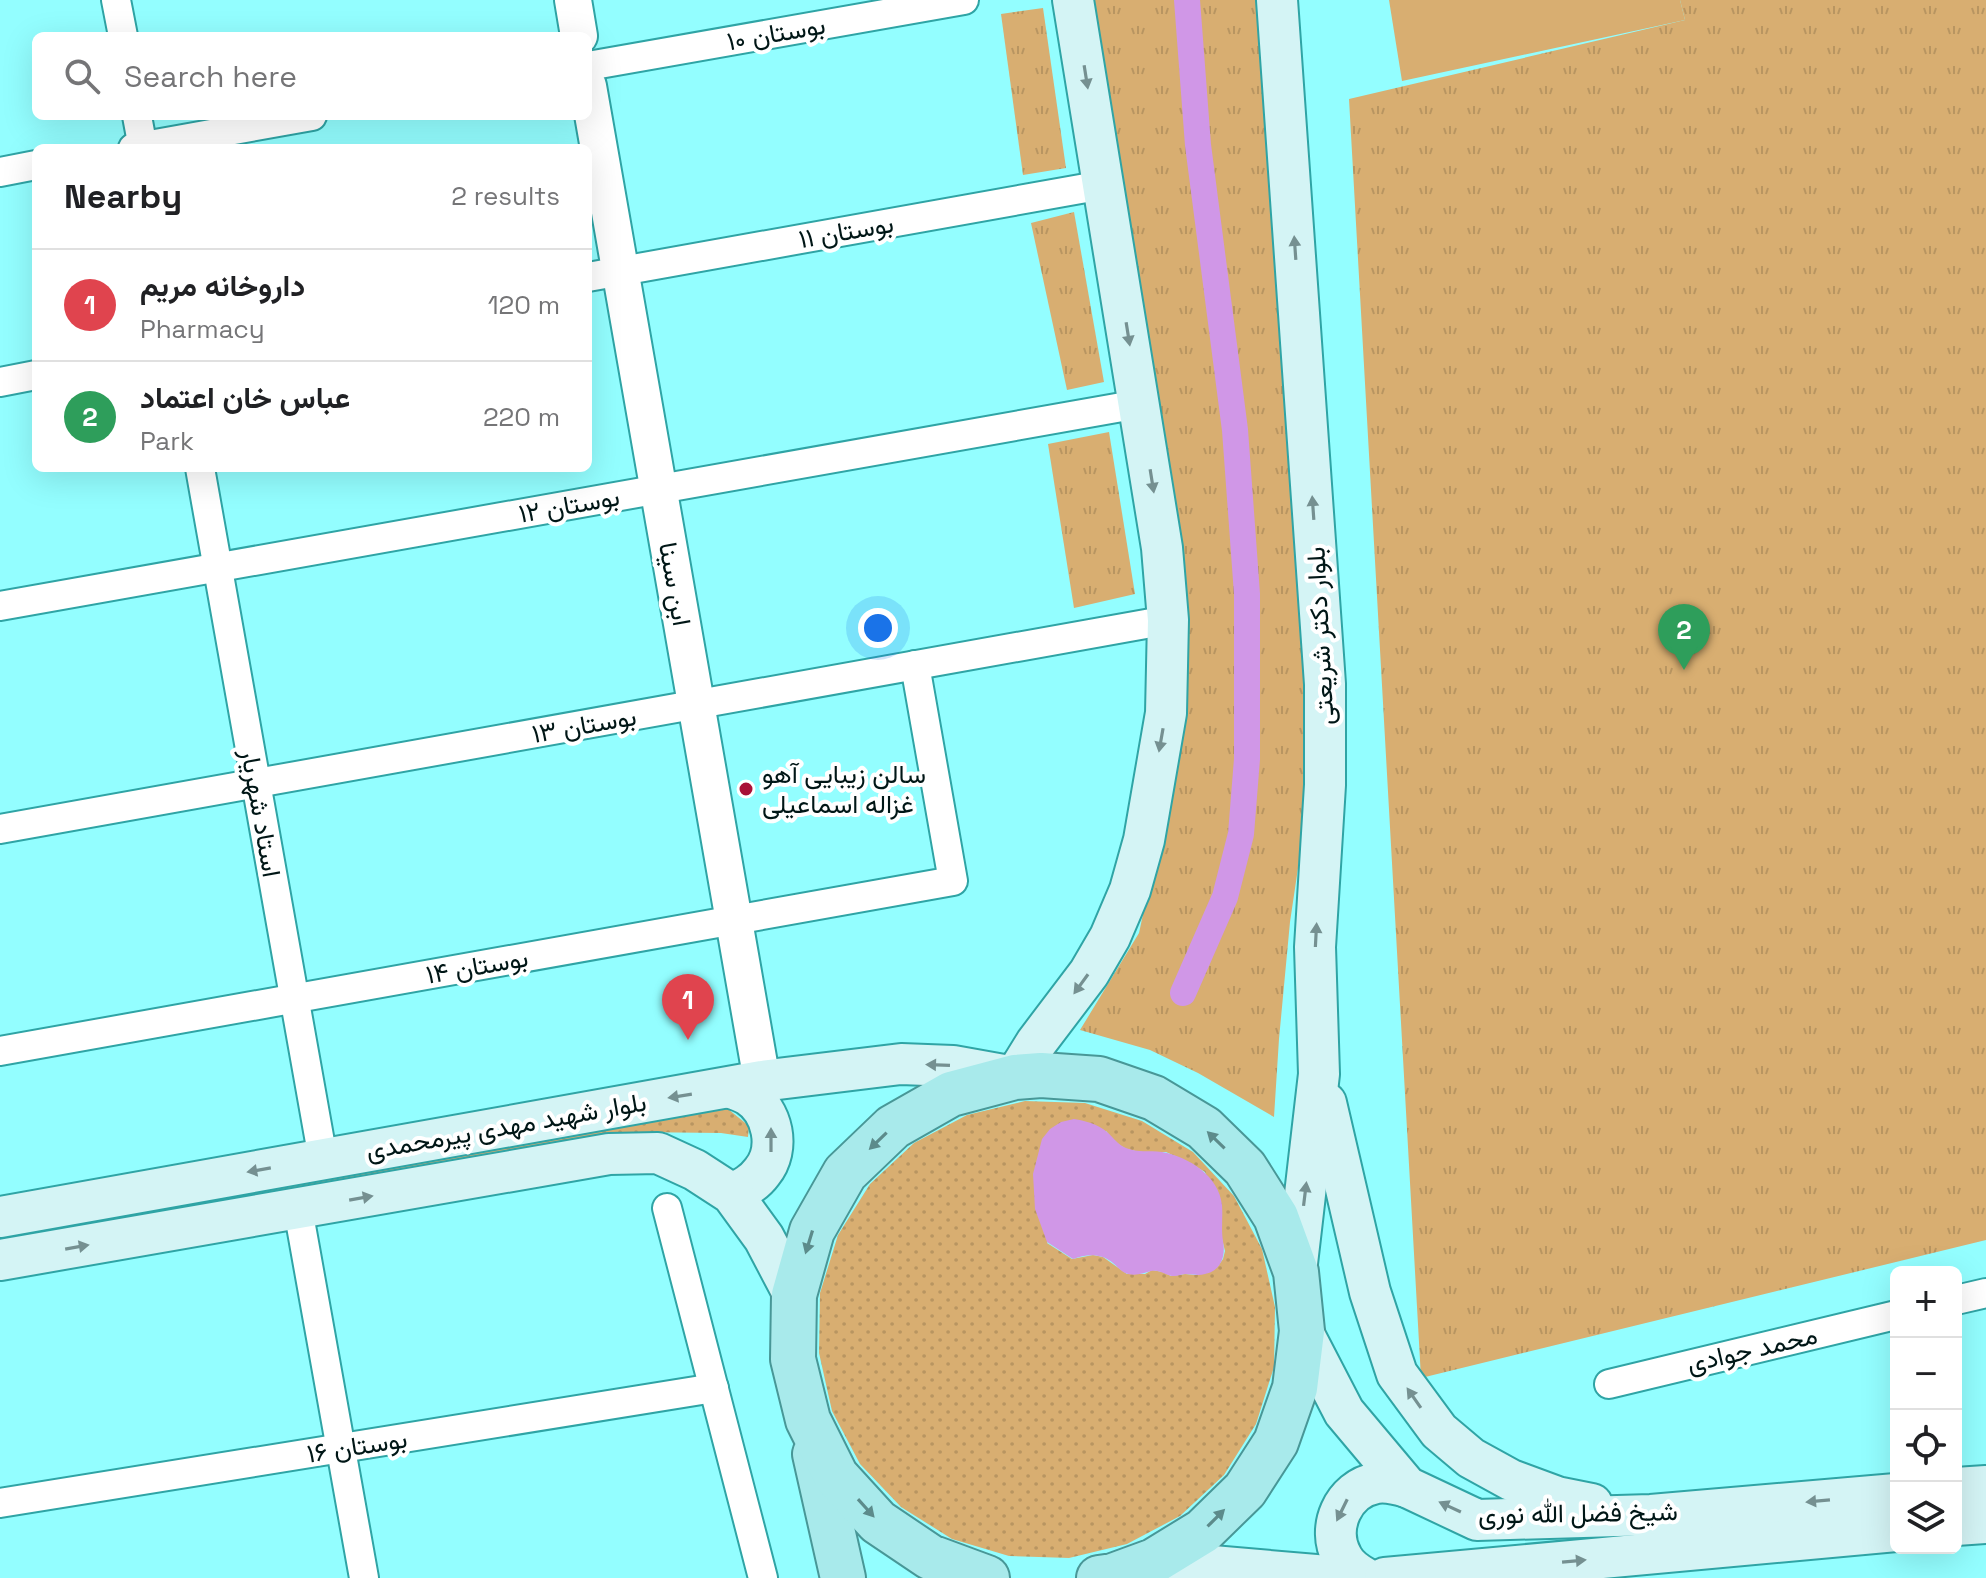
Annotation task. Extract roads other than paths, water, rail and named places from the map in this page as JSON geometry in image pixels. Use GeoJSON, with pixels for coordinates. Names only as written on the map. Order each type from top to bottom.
{"type":"FeatureCollection","features":[{"type":"Feature","properties":{"kind":"main road"},"geometry":{"type":"LineString","coordinates":[[1015,1077],[1036,1043],[1089,973],[1110,937],[1130,890],[1144,840],[1166,713],[1168,620],[1162,548],[1073,0]]}},
{"type":"Feature","properties":{"kind":"main road","name":"بلوار دکتر شریعتی"},"geometry":{"type":"LineString","coordinates":[[1277,0],[1325,684],[1325,785],[1315,947],[1319,1074],[1296,1272]]}},
{"type":"Feature","properties":{"kind":"main road","name":"بلوار شهید مهدی پیرمحمدی"},"geometry":{"type":"LineString","coordinates":[[0,1217],[747,1084],[901,1064],[953,1066],[1015,1077]]}},
{"type":"Feature","properties":{"kind":"main road"},"geometry":{"type":"LineString","coordinates":[[1319,1074],[1370,1292],[1397,1374],[1421,1409],[1439,1431],[1471,1458],[1511,1480],[1557,1497],[1651,1515]]}},
{"type":"Feature","properties":{"kind":"main road"},"geometry":{"type":"LineString","coordinates":[[843,1578],[793,1359],[794,1295],[812,1231],[845,1173],[893,1127],[951,1094],[1015,1077],[1041,1075],[1099,1079],[1154,1098],[1204,1128],[1245,1168],[1269,1205],[1296,1272],[1302,1331],[1295,1388],[1276,1442],[1245,1490],[1203,1531],[1154,1561],[1108,1577]]}},
{"type":"Feature","properties":{"kind":"main road"},"geometry":{"type":"LineString","coordinates":[[747,1084],[750,1096],[764,1111],[772,1130],[772,1151],[764,1170],[750,1185],[732,1194],[764,1238],[794,1295]]}},
{"type":"Feature","properties":{"kind":"main road","name":"بلوار شهید مهدی پیرمحمدی"},"geometry":{"type":"LineString","coordinates":[[0,1260],[609,1154],[658,1153],[695,1170],[732,1194]]}},
{"type":"Feature","properties":{"kind":"main road","name":"شیخ فضل الله نوری"},"geometry":{"type":"LineString","coordinates":[[1302,1331],[1344,1412],[1407,1487],[1477,1520],[1651,1515],[1890,1495]]}},
{"type":"Feature","properties":{"kind":"main road"},"geometry":{"type":"LineString","coordinates":[[808,1420],[836,1476],[878,1522],[930,1557],[987,1578]]}},
{"type":"Feature","properties":{"kind":"main road"},"geometry":{"type":"LineString","coordinates":[[1365,1578],[1354,1572],[1336,1545],[1335,1528],[1339,1513],[1360,1488],[1392,1482],[1407,1487]]}},
{"type":"Feature","properties":{"kind":"main road"},"geometry":{"type":"LineString","coordinates":[[1962,1488],[1986,1486]]}},
{"type":"Feature","properties":{"kind":"main road"},"geometry":{"type":"LineString","coordinates":[[1962,1525],[1986,1523]]}},
{"type":"Feature","properties":{"kind":"main road","name":"شیخ فضل الله نوری"},"geometry":{"type":"LineString","coordinates":[[1385,1578],[1890,1532]]}},
{"type":"Feature","properties":{"kind":"main road"},"geometry":{"type":"LineString","coordinates":[[1154,1561],[1351,1578]]}},
{"type":"Feature","properties":{"kind":"street"},"geometry":{"type":"LineString","coordinates":[[116,0],[122,32]]}},
{"type":"Feature","properties":{"kind":"street"},"geometry":{"type":"LineString","coordinates":[[573,0],[578,32]]}},
{"type":"Feature","properties":{"kind":"street","name":"بوستان ۱۰"},"geometry":{"type":"LineString","coordinates":[[592,65],[964,0]]}},
{"type":"Feature","properties":{"kind":"street"},"geometry":{"type":"LineString","coordinates":[[137,120],[139,144]]}},
{"type":"Feature","properties":{"kind":"street"},"geometry":{"type":"LineString","coordinates":[[156,144],[290,120]]}},
{"type":"Feature","properties":{"kind":"street","name":"ابن سینا"},"geometry":{"type":"LineString","coordinates":[[591,120],[604,274],[658,489],[734,920],[747,1084]]}},
{"type":"Feature","properties":{"kind":"street"},"geometry":{"type":"LineString","coordinates":[[0,172],[32,166]]}},
{"type":"Feature","properties":{"kind":"street","name":"بوستان ۱۱"},"geometry":{"type":"LineString","coordinates":[[604,274],[1103,185]]}},
{"type":"Feature","properties":{"kind":"street"},"geometry":{"type":"LineString","coordinates":[[0,382],[32,376]]}},
{"type":"Feature","properties":{"kind":"street","name":"بوستان ۱۲"},"geometry":{"type":"LineString","coordinates":[[0,606],[1139,404]]}},
{"type":"Feature","properties":{"kind":"street","name":"استاد شهریار"},"geometry":{"type":"LineString","coordinates":[[201,472],[323,1159]]}},
{"type":"Feature","properties":{"kind":"street","name":"بوستان ۱۳"},"geometry":{"type":"LineString","coordinates":[[0,829],[1168,620]]}},
{"type":"Feature","properties":{"kind":"street","name":"بوستان ۱۴"},"geometry":{"type":"LineString","coordinates":[[0,1051],[953,881],[915,665]]}},
{"type":"Feature","properties":{"kind":"street"},"geometry":{"type":"LineString","coordinates":[[667,1208],[763,1578]]}},
{"type":"Feature","properties":{"kind":"street"},"geometry":{"type":"LineString","coordinates":[[298,1209],[364,1578]]}},
{"type":"Feature","properties":{"kind":"street"},"geometry":{"type":"LineString","coordinates":[[1962,1299],[1986,1293]]}},
{"type":"Feature","properties":{"kind":"street","name":"محمد جوادی"},"geometry":{"type":"LineString","coordinates":[[1609,1384],[1890,1316]]}},
{"type":"Feature","properties":{"kind":"street","name":"بوستان ۱۶"},"geometry":{"type":"LineString","coordinates":[[0,1503],[714,1388]]}},
{"type":"Feature","properties":{"kind":"waterway"},"geometry":{"type":"LineString","coordinates":[[1183,993],[1225,897],[1241,834],[1247,759],[1247,594],[1235,430],[1198,145],[1187,0]]}},
{"type":"Feature","properties":{"kind":"place","name":"عباس خان اعتماد"},"geometry":{"type":"Point","coordinates":[1684,670]}},
{"type":"Feature","properties":{"kind":"place","name":"سالن زیبایی آهو غزاله اسماعیلی"},"geometry":{"type":"Point","coordinates":[746,789]}},
{"type":"Feature","properties":{"kind":"place","name":"داروخانه مریم"},"geometry":{"type":"Point","coordinates":[688,1040]}}]}
